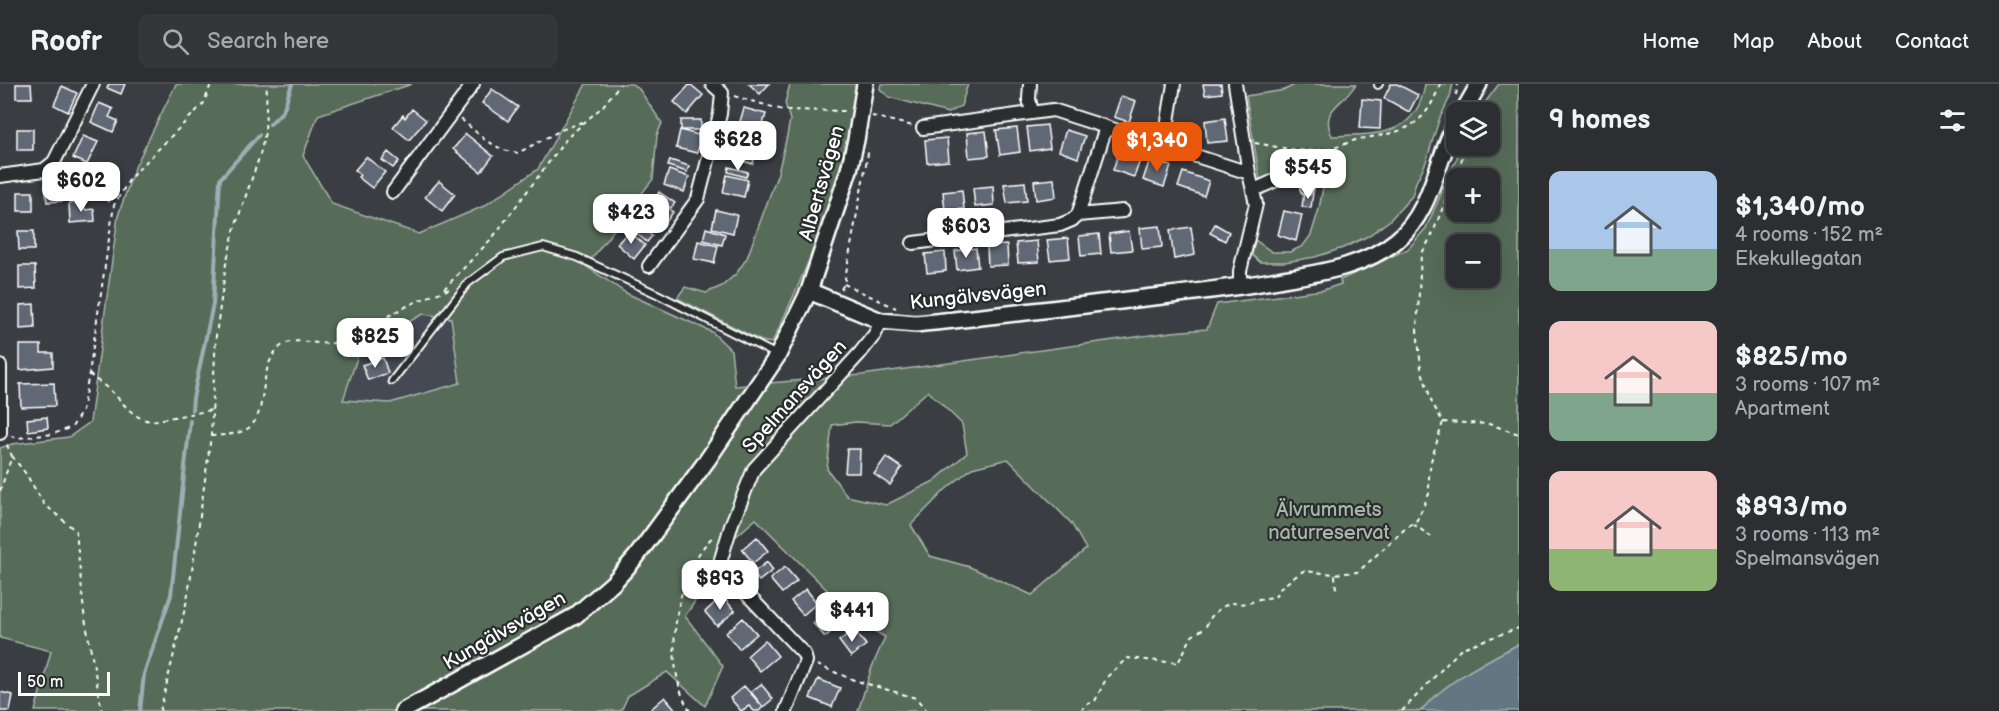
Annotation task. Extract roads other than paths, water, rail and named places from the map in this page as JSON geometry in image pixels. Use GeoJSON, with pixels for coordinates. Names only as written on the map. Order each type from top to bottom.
{"type":"FeatureCollection","features":[{"type":"Feature","properties":{"kind":"street"},"geometry":{"type":"LineString","coordinates":[[0,176],[44,170],[54,162],[93,84]]}},
{"type":"Feature","properties":{"kind":"street"},"geometry":{"type":"LineString","coordinates":[[393,192],[473,84]]}},
{"type":"Feature","properties":{"kind":"street"},"geometry":{"type":"LineString","coordinates":[[649,266],[698,199],[720,114],[722,93],[712,84]]}},
{"type":"Feature","properties":{"kind":"street","name":"Albertsvägen"},"geometry":{"type":"LineString","coordinates":[[809,291],[849,170],[865,84]]}},
{"type":"Feature","properties":{"kind":"street"},"geometry":{"type":"LineString","coordinates":[[1030,84],[1029,99],[1032,112]]}},
{"type":"Feature","properties":{"kind":"street"},"geometry":{"type":"LineString","coordinates":[[1164,146],[1174,84]]}},
{"type":"Feature","properties":{"kind":"street"},"geometry":{"type":"LineString","coordinates":[[1235,84],[1256,204],[1240,271],[1240,287]]}},
{"type":"Feature","properties":{"kind":"street"},"geometry":{"type":"LineString","coordinates":[[1463,102],[1479,84]]}},
{"type":"Feature","properties":{"kind":"street"},"geometry":{"type":"LineString","coordinates":[[923,128],[1053,110],[1249,173]]}},
{"type":"Feature","properties":{"kind":"street"},"geometry":{"type":"LineString","coordinates":[[1078,215],[1106,127]]}},
{"type":"Feature","properties":{"kind":"street","name":"Kungälvsvägen"},"geometry":{"type":"LineString","coordinates":[[403,711],[575,616],[614,583],[702,468],[778,355],[809,291],[881,321],[916,324],[1240,287],[1320,273],[1349,265],[1377,253],[1397,240],[1423,207],[1446,148]]}},
{"type":"Feature","properties":{"kind":"street"},"geometry":{"type":"LineString","coordinates":[[1254,190],[1285,176],[1303,172],[1307,177],[1307,188]]}},
{"type":"Feature","properties":{"kind":"street"},"geometry":{"type":"LineString","coordinates":[[913,243],[1060,225],[1078,215],[1123,211]]}},
{"type":"Feature","properties":{"kind":"street","name":"Spelmansvägen"},"geometry":{"type":"LineString","coordinates":[[786,711],[806,661],[804,654],[722,568],[721,559],[732,523],[754,469],[860,353],[875,334],[881,321]]}},
{"type":"Feature","properties":{"kind":"street"},"geometry":{"type":"LineString","coordinates":[[0,366],[1,433]]}},
{"type":"Feature","properties":{"kind":"lane"},"geometry":{"type":"LineString","coordinates":[[392,381],[468,283],[503,256],[543,247],[577,257],[647,289],[778,355]]}},
{"type":"Feature","properties":{"kind":"water"},"geometry":{"type":"Polygon","coordinates":[[[1519,644],[1519,711],[1421,711],[1453,682],[1519,644]]]}},
{"type":"Feature","properties":{"kind":"waterway"},"geometry":{"type":"LineString","coordinates":[[270,124],[283,111],[292,84]]}},
{"type":"Feature","properties":{"kind":"waterway"},"geometry":{"type":"LineString","coordinates":[[192,410],[213,304],[220,179],[259,135]]}},
{"type":"Feature","properties":{"kind":"waterway"},"geometry":{"type":"LineString","coordinates":[[140,711],[144,674],[171,595],[190,421]]}},
{"type":"Feature","properties":{"kind":"park label","name":"Älvrummets naturreservat"},"geometry":{"type":"Point","coordinates":[1329,520]}}]}
